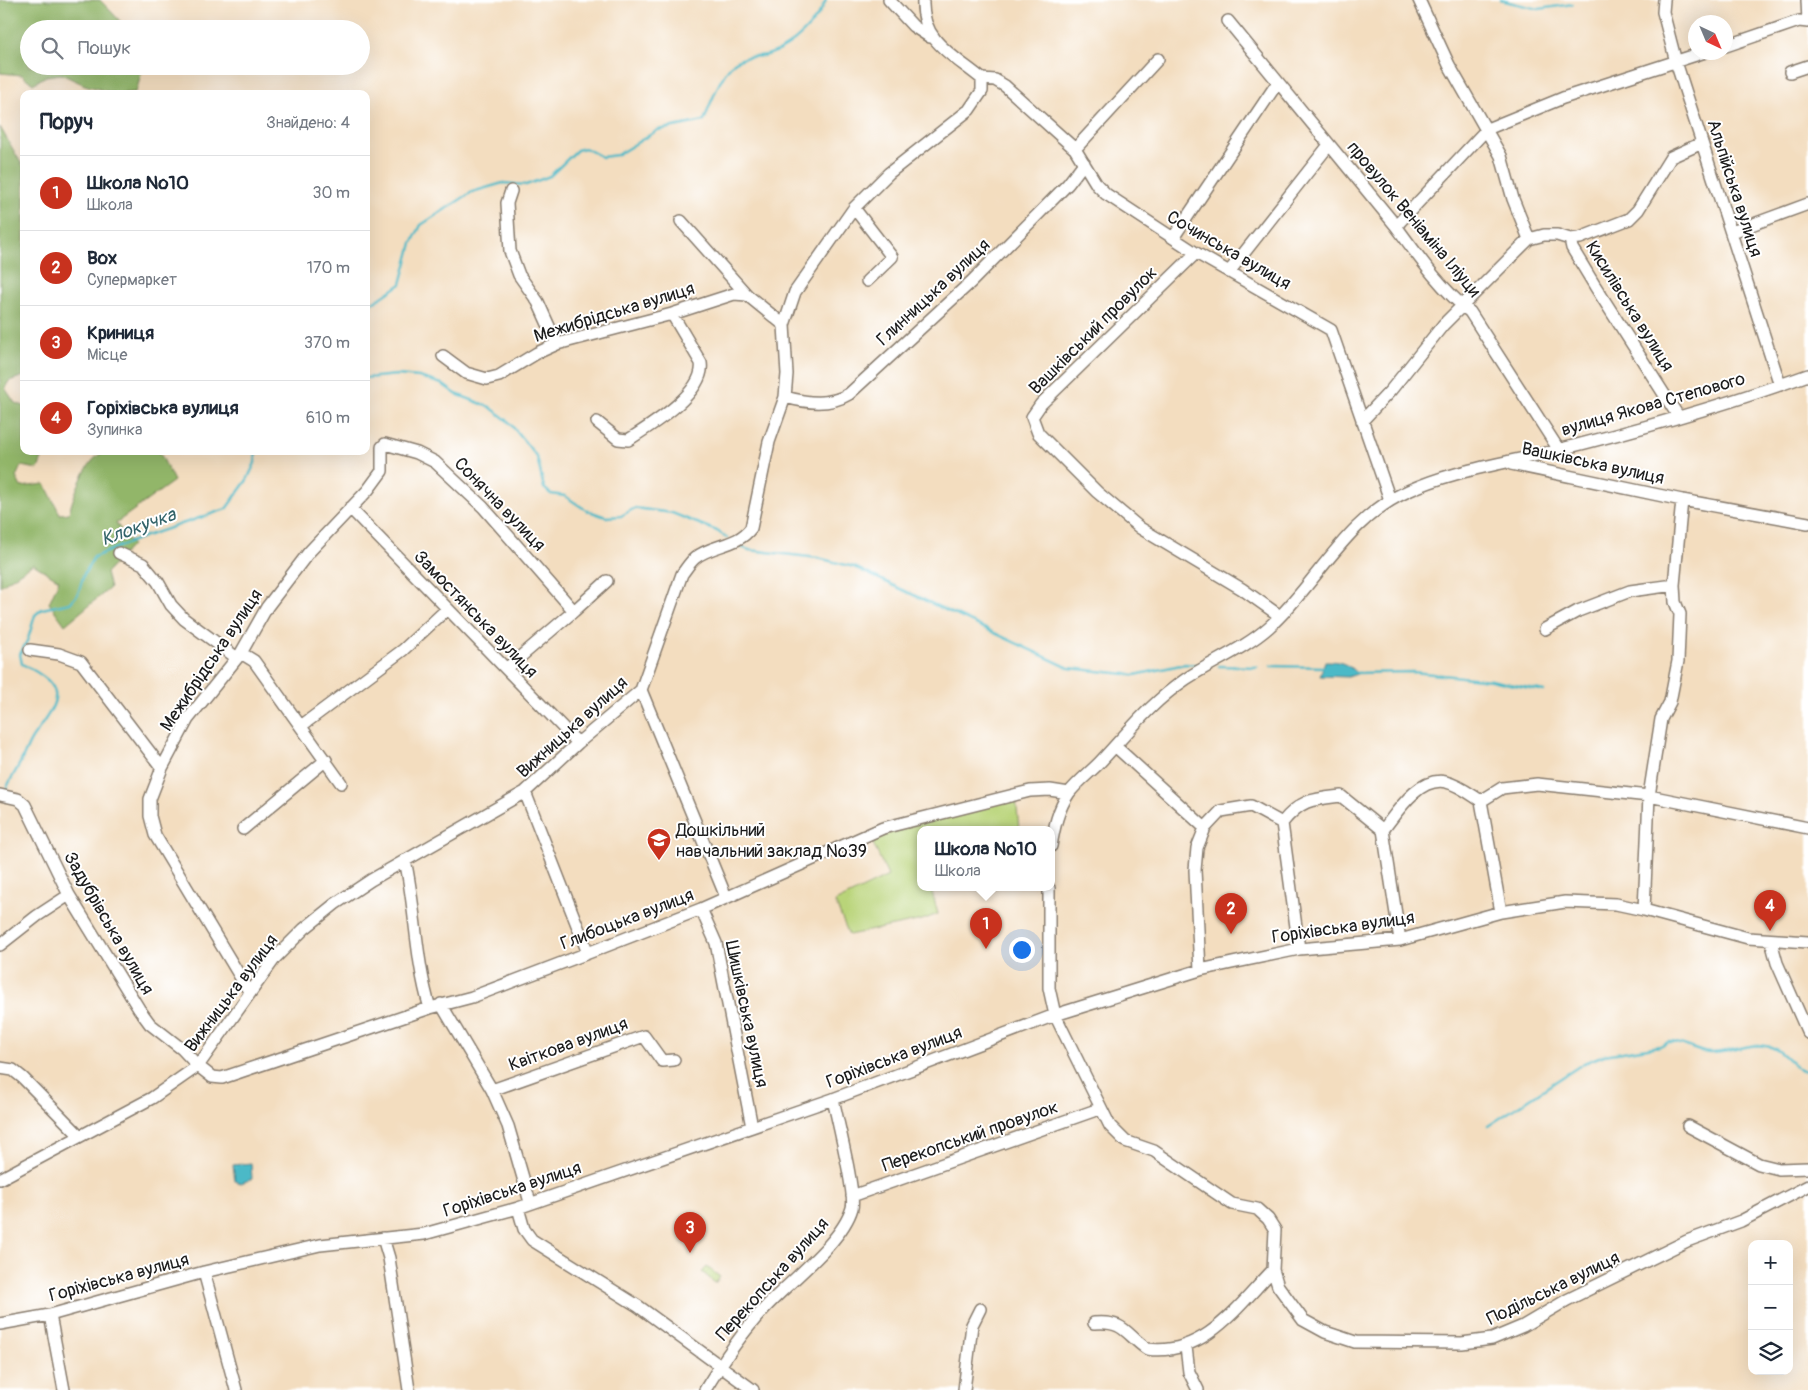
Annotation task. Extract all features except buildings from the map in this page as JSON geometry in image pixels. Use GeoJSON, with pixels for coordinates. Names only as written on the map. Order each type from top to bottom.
{"type":"FeatureCollection","features":[{"type":"Feature","properties":{"kind":"street"},"geometry":{"type":"LineString","coordinates":[[889,0],[913,26],[934,40],[982,79]]}},
{"type":"Feature","properties":{"kind":"street"},"geometry":{"type":"LineString","coordinates":[[923,0],[922,15],[926,29],[934,40]]}},
{"type":"Feature","properties":{"kind":"street"},"geometry":{"type":"LineString","coordinates":[[1418,0],[1449,65],[1501,156],[1513,199],[1529,239]]}},
{"type":"Feature","properties":{"kind":"street","name":"Альпійська вулиця"},"geometry":{"type":"LineString","coordinates":[[1664,0],[1663,12],[1676,62],[1780,385]]}},
{"type":"Feature","properties":{"kind":"street"},"geometry":{"type":"LineString","coordinates":[[1733,44],[1799,21],[1808,22],[1807,0]]}},
{"type":"Feature","properties":{"kind":"street","name":"провулок Веніаміна Іліуци"},"geometry":{"type":"LineString","coordinates":[[1228,22],[1396,226],[1418,256],[1462,306],[1470,312],[1559,450]]}},
{"type":"Feature","properties":{"kind":"street"},"geometry":{"type":"LineString","coordinates":[[1396,226],[1487,129],[1563,98],[1688,58]]}},
{"type":"Feature","properties":{"kind":"street"},"geometry":{"type":"LineString","coordinates":[[1075,149],[1158,59]]}},
{"type":"Feature","properties":{"kind":"street"},"geometry":{"type":"LineString","coordinates":[[1790,72],[1808,66]]}},
{"type":"Feature","properties":{"kind":"street","name":"Сочинська вулиця"},"geometry":{"type":"LineString","coordinates":[[982,79],[995,80],[1005,86],[1075,149],[1106,194],[1196,253],[1331,330],[1390,500]]}},
{"type":"Feature","properties":{"kind":"street","name":"Вижницька вулиця"},"geometry":{"type":"LineString","coordinates":[[0,1179],[152,1098],[198,1066],[275,958],[304,929],[335,904],[405,860],[526,792],[641,690],[682,574],[695,558],[736,541],[745,536],[751,528],[768,442],[785,398],[787,374],[784,325],[795,292],[854,208],[889,173],[969,110],[982,90],[982,79]]}},
{"type":"Feature","properties":{"kind":"street"},"geometry":{"type":"LineString","coordinates":[[1173,238],[1278,82]]}},
{"type":"Feature","properties":{"kind":"street"},"geometry":{"type":"LineString","coordinates":[[1362,421],[1391,390],[1443,325],[1529,239],[1544,235],[1557,235],[1570,239],[1597,234],[1629,219],[1638,210],[1671,157],[1702,143]]}},
{"type":"Feature","properties":{"kind":"street"},"geometry":{"type":"LineString","coordinates":[[1229,272],[1330,145]]}},
{"type":"Feature","properties":{"kind":"street","name":"Глинницька вулиця"},"geometry":{"type":"LineString","coordinates":[[785,398],[802,402],[826,403],[839,400],[849,394],[985,268],[1068,184],[1084,163]]}},
{"type":"Feature","properties":{"kind":"street"},"geometry":{"type":"LineString","coordinates":[[511,191],[507,203],[510,251],[519,275],[538,302],[557,344]]}},
{"type":"Feature","properties":{"kind":"street"},"geometry":{"type":"LineString","coordinates":[[1732,232],[1808,204]]}},
{"type":"Feature","properties":{"kind":"street"},"geometry":{"type":"LineString","coordinates":[[854,208],[892,257],[867,280]]}},
{"type":"Feature","properties":{"kind":"street"},"geometry":{"type":"LineString","coordinates":[[681,221],[747,295],[784,325]]}},
{"type":"Feature","properties":{"kind":"street","name":"Кисилівська вулиця"},"geometry":{"type":"LineString","coordinates":[[1570,239],[1572,248],[1678,416]]}},
{"type":"Feature","properties":{"kind":"street","name":"Вашківський провулок"},"geometry":{"type":"LineString","coordinates":[[1196,253],[1041,404],[1032,417],[1038,433],[1097,492],[1140,528],[1242,589],[1280,616]]}},
{"type":"Feature","properties":{"kind":"street","name":"Межибрідська вулиця"},"geometry":{"type":"LineString","coordinates":[[443,356],[466,373],[487,378],[499,376],[537,353],[557,344],[672,314],[734,294],[747,295]]}},
{"type":"Feature","properties":{"kind":"street"},"geometry":{"type":"LineString","coordinates":[[597,422],[618,439],[628,440],[682,401],[700,380],[701,363],[672,314]]}},
{"type":"Feature","properties":{"kind":"street","name":"вулиця Якова Степового"},"geometry":{"type":"LineString","coordinates":[[1508,463],[1678,416],[1780,385],[1808,374]]}},
{"type":"Feature","properties":{"kind":"street","name":"Межибрідська вулиця"},"geometry":{"type":"LineString","coordinates":[[250,993],[154,836],[150,816],[150,799],[162,768],[188,718],[239,655],[267,607],[309,552],[368,490],[382,471],[382,447],[385,444]]}},
{"type":"Feature","properties":{"kind":"street","name":"Сонячна вулиця"},"geometry":{"type":"LineString","coordinates":[[385,444],[404,448],[435,462],[483,507],[574,611]]}},
{"type":"Feature","properties":{"kind":"street","name":"Вашківська вулиця"},"geometry":{"type":"LineString","coordinates":[[1055,826],[1056,818],[1069,793],[1115,746],[1138,719],[1163,696],[1187,679],[1252,641],[1280,616],[1338,545],[1390,500],[1436,480],[1508,463],[1682,500],[1808,523]]}},
{"type":"Feature","properties":{"kind":"street"},"geometry":{"type":"LineString","coordinates":[[1644,910],[1649,796],[1661,718],[1670,702],[1678,661],[1680,614],[1675,602],[1674,585],[1682,500]]}},
{"type":"Feature","properties":{"kind":"street","name":"Замостянська вулиця"},"geometry":{"type":"LineString","coordinates":[[350,508],[578,744]]}},
{"type":"Feature","properties":{"kind":"street"},"geometry":{"type":"LineString","coordinates":[[119,553],[143,564],[158,582],[171,605],[184,619],[239,655],[254,661],[341,783]]}},
{"type":"Feature","properties":{"kind":"street"},"geometry":{"type":"LineString","coordinates":[[506,669],[607,581]]}},
{"type":"Feature","properties":{"kind":"street"},"geometry":{"type":"LineString","coordinates":[[1545,629],[1578,611],[1630,591],[1674,585]]}},
{"type":"Feature","properties":{"kind":"street"},"geometry":{"type":"LineString","coordinates":[[301,726],[403,650],[447,609]]}},
{"type":"Feature","properties":{"kind":"street"},"geometry":{"type":"LineString","coordinates":[[30,650],[59,654],[81,662],[162,768]]}},
{"type":"Feature","properties":{"kind":"street"},"geometry":{"type":"LineString","coordinates":[[641,690],[726,897]]}},
{"type":"Feature","properties":{"kind":"street"},"geometry":{"type":"LineString","coordinates":[[1115,746],[1204,828]]}},
{"type":"Feature","properties":{"kind":"street"},"geometry":{"type":"LineString","coordinates":[[243,829],[326,760]]}},
{"type":"Feature","properties":{"kind":"street"},"geometry":{"type":"LineString","coordinates":[[1383,830],[1415,792],[1432,783],[1446,782],[1481,801]]}},
{"type":"Feature","properties":{"kind":"street"},"geometry":{"type":"LineString","coordinates":[[1481,801],[1502,788],[1537,784],[1649,796],[1808,828]]}},
{"type":"Feature","properties":{"kind":"street","name":"Глибоцька вулиця"},"geometry":{"type":"LineString","coordinates":[[198,1066],[212,1077],[222,1078],[436,1006],[472,997],[701,909],[883,828],[1030,791],[1050,790],[1069,793]]}},
{"type":"Feature","properties":{"kind":"street"},"geometry":{"type":"LineString","coordinates":[[526,792],[588,953]]}},
{"type":"Feature","properties":{"kind":"street","name":"Задубрівська вулиця"},"geometry":{"type":"LineString","coordinates":[[4,796],[18,799],[25,804],[69,895],[145,1017],[162,1034],[182,1049],[198,1066]]}},
{"type":"Feature","properties":{"kind":"street"},"geometry":{"type":"LineString","coordinates":[[1299,949],[1282,823],[1294,808],[1312,799],[1341,796],[1383,830],[1400,940]]}},
{"type":"Feature","properties":{"kind":"street"},"geometry":{"type":"LineString","coordinates":[[1481,801],[1500,912]]}},
{"type":"Feature","properties":{"kind":"street"},"geometry":{"type":"LineString","coordinates":[[1200,970],[1195,870],[1197,848],[1204,828],[1221,811],[1251,806],[1282,823]]}},
{"type":"Feature","properties":{"kind":"street"},"geometry":{"type":"LineString","coordinates":[[405,860],[411,889],[419,968],[436,1006],[492,1090],[508,1126],[530,1202]]}},
{"type":"Feature","properties":{"kind":"street"},"geometry":{"type":"LineString","coordinates":[[1049,891],[1049,988],[1055,1015]]}},
{"type":"Feature","properties":{"kind":"street"},"geometry":{"type":"LineString","coordinates":[[0,945],[37,916],[69,895]]}},
{"type":"Feature","properties":{"kind":"street","name":"Горіхівська вулиця"},"geometry":{"type":"LineString","coordinates":[[0,1324],[50,1315],[204,1272],[320,1245],[424,1234],[518,1208],[530,1202],[752,1128],[1055,1015],[1200,970],[1299,949],[1400,940],[1500,912],[1551,903],[1582,902],[1604,902],[1644,910],[1748,938],[1771,942],[1808,942]]}},
{"type":"Feature","properties":{"kind":"street","name":"Шишківська вулиця"},"geometry":{"type":"LineString","coordinates":[[701,909],[716,943],[752,1128]]}},
{"type":"Feature","properties":{"kind":"street"},"geometry":{"type":"LineString","coordinates":[[1771,942],[1777,963],[1808,1033]]}},
{"type":"Feature","properties":{"kind":"street","name":"Подільська вулиця"},"geometry":{"type":"LineString","coordinates":[[1055,1015],[1099,1109],[1114,1132],[1125,1141],[1154,1151],[1232,1204],[1257,1209],[1268,1219],[1275,1230],[1273,1270],[1278,1286],[1303,1320],[1325,1332],[1355,1342],[1476,1342],[1492,1339],[1523,1326],[1574,1296],[1687,1241],[1740,1221],[1808,1186]]}},
{"type":"Feature","properties":{"kind":"street","name":"Квіткова вулиця"},"geometry":{"type":"LineString","coordinates":[[492,1090],[644,1036],[662,1061],[674,1060]]}},
{"type":"Feature","properties":{"kind":"street"},"geometry":{"type":"LineString","coordinates":[[0,1068],[13,1070],[23,1078],[80,1136]]}},
{"type":"Feature","properties":{"kind":"street","name":"Перекопська вулиця"},"geometry":{"type":"LineString","coordinates":[[705,1390],[720,1366],[762,1312],[842,1230],[853,1206],[832,1099]]}},
{"type":"Feature","properties":{"kind":"street","name":"Перекопський провулок"},"geometry":{"type":"LineString","coordinates":[[852,1196],[1099,1109]]}},
{"type":"Feature","properties":{"kind":"street"},"geometry":{"type":"LineString","coordinates":[[1688,1126],[1759,1164],[1779,1169],[1808,1168]]}},
{"type":"Feature","properties":{"kind":"street"},"geometry":{"type":"LineString","coordinates":[[518,1208],[524,1229],[532,1240],[638,1306],[753,1390]]}},
{"type":"Feature","properties":{"kind":"street"},"geometry":{"type":"LineString","coordinates":[[383,1238],[390,1258],[409,1390]]}},
{"type":"Feature","properties":{"kind":"street"},"geometry":{"type":"LineString","coordinates":[[1094,1323],[1114,1324],[1124,1328],[1147,1349],[1186,1347],[1219,1326],[1273,1270]]}},
{"type":"Feature","properties":{"kind":"street"},"geometry":{"type":"LineString","coordinates":[[204,1272],[236,1390]]}},
{"type":"Feature","properties":{"kind":"street"},"geometry":{"type":"LineString","coordinates":[[964,1390],[972,1325],[980,1309]]}},
{"type":"Feature","properties":{"kind":"street"},"geometry":{"type":"LineString","coordinates":[[50,1315],[64,1390]]}},
{"type":"Feature","properties":{"kind":"street"},"geometry":{"type":"LineString","coordinates":[[1186,1347],[1189,1372],[1198,1390]]}},
{"type":"Feature","properties":{"kind":"green space"},"geometry":{"type":"Polygon","coordinates":[[[0,0],[100,0],[119,20],[20,20],[20,75],[0,73],[0,0]]]}},
{"type":"Feature","properties":{"kind":"green space"},"geometry":{"type":"Polygon","coordinates":[[[22,75],[54,75],[46,76],[33,84],[22,75]]]}},
{"type":"Feature","properties":{"kind":"green space"},"geometry":{"type":"Polygon","coordinates":[[[63,75],[141,75],[137,90],[102,90],[85,85],[63,75]]]}},
{"type":"Feature","properties":{"kind":"green space"},"geometry":{"type":"Polygon","coordinates":[[[0,127],[20,161],[20,377],[9,381],[5,388],[15,403],[20,405],[20,455],[43,455],[38,469],[21,466],[16,477],[21,487],[45,484],[60,514],[69,513],[82,478],[98,455],[161,455],[174,481],[116,523],[132,545],[106,573],[110,588],[65,625],[49,603],[59,580],[33,564],[0,586],[0,127]]]}},
{"type":"Feature","properties":{"kind":"green space"},"geometry":{"type":"Polygon","coordinates":[[[1016,797],[1019,826],[917,826],[917,891],[932,891],[938,914],[922,920],[849,935],[835,902],[888,876],[871,839],[885,832],[1016,797]]]}},
{"type":"Feature","properties":{"kind":"green space"},"geometry":{"type":"Polygon","coordinates":[[[707,1267],[720,1277],[715,1283],[702,1272],[707,1267]]]}},
{"type":"Feature","properties":{"kind":"water"},"geometry":{"type":"Polygon","coordinates":[[[1325,661],[1343,663],[1357,674],[1348,677],[1320,676],[1325,661]]]}},
{"type":"Feature","properties":{"kind":"water"},"geometry":{"type":"Polygon","coordinates":[[[251,1163],[252,1179],[241,1183],[235,1181],[233,1165],[251,1163]]]}},
{"type":"Feature","properties":{"kind":"waterway","name":"Клокучка"},"geometry":{"type":"LineString","coordinates":[[370,303],[401,284],[412,243],[421,225],[472,192],[503,183],[526,185],[550,176],[577,150],[585,148],[602,157],[617,155],[658,130],[704,121],[716,90],[729,67],[744,58],[770,54],[787,46],[803,33],[817,17],[826,0]]}},
{"type":"Feature","properties":{"kind":"waterway"},"geometry":{"type":"LineString","coordinates":[[1500,0],[1539,9],[1573,4]]}},
{"type":"Feature","properties":{"kind":"waterway"},"geometry":{"type":"LineString","coordinates":[[370,378],[397,375],[419,377],[442,384],[456,394],[490,407],[508,421],[537,457],[544,488],[551,494],[565,496],[586,510],[606,517],[621,516],[635,508],[672,513],[717,531],[727,538]]}},
{"type":"Feature","properties":{"kind":"waterway","name":"Клокучка"},"geometry":{"type":"LineString","coordinates":[[5,792],[31,740],[54,704],[55,696],[48,680],[22,664],[20,654],[28,639],[35,615],[42,609],[70,603],[78,594],[84,574],[94,557],[143,537],[226,509],[247,480],[255,463],[256,455]]}},
{"type":"Feature","properties":{"kind":"waterway"},"geometry":{"type":"LineString","coordinates":[[741,547],[749,550],[818,558],[854,567],[1069,668],[1135,675],[1185,664],[1200,665]]}},
{"type":"Feature","properties":{"kind":"waterway"},"geometry":{"type":"LineString","coordinates":[[1219,666],[1257,667]]}},
{"type":"Feature","properties":{"kind":"waterway"},"geometry":{"type":"LineString","coordinates":[[1271,666],[1325,667]]}},
{"type":"Feature","properties":{"kind":"waterway"},"geometry":{"type":"LineString","coordinates":[[1354,673],[1413,672],[1491,680],[1544,691]]}},
{"type":"Feature","properties":{"kind":"waterway"},"geometry":{"type":"LineString","coordinates":[[1488,1126],[1584,1063],[1604,1055],[1660,1046],[1668,1042],[1678,1043],[1709,1053],[1755,1046],[1771,1047],[1782,1053],[1799,1069],[1808,1072]]}},
{"type":"Feature","properties":{"kind":"place","name":"Дошкільний навчальний заклад №39"},"geometry":{"type":"Point","coordinates":[659,861]}},
{"type":"Feature","properties":{"kind":"place","name":"Горіхівська вулиця"},"geometry":{"type":"Point","coordinates":[1770,931]}},
{"type":"Feature","properties":{"kind":"place","name":"Box"},"geometry":{"type":"Point","coordinates":[1231,934]}},
{"type":"Feature","properties":{"kind":"place","name":"Школа №10"},"geometry":{"type":"Point","coordinates":[986,949]}},
{"type":"Feature","properties":{"kind":"place","name":"Криниця"},"geometry":{"type":"Point","coordinates":[690,1253]}}]}
